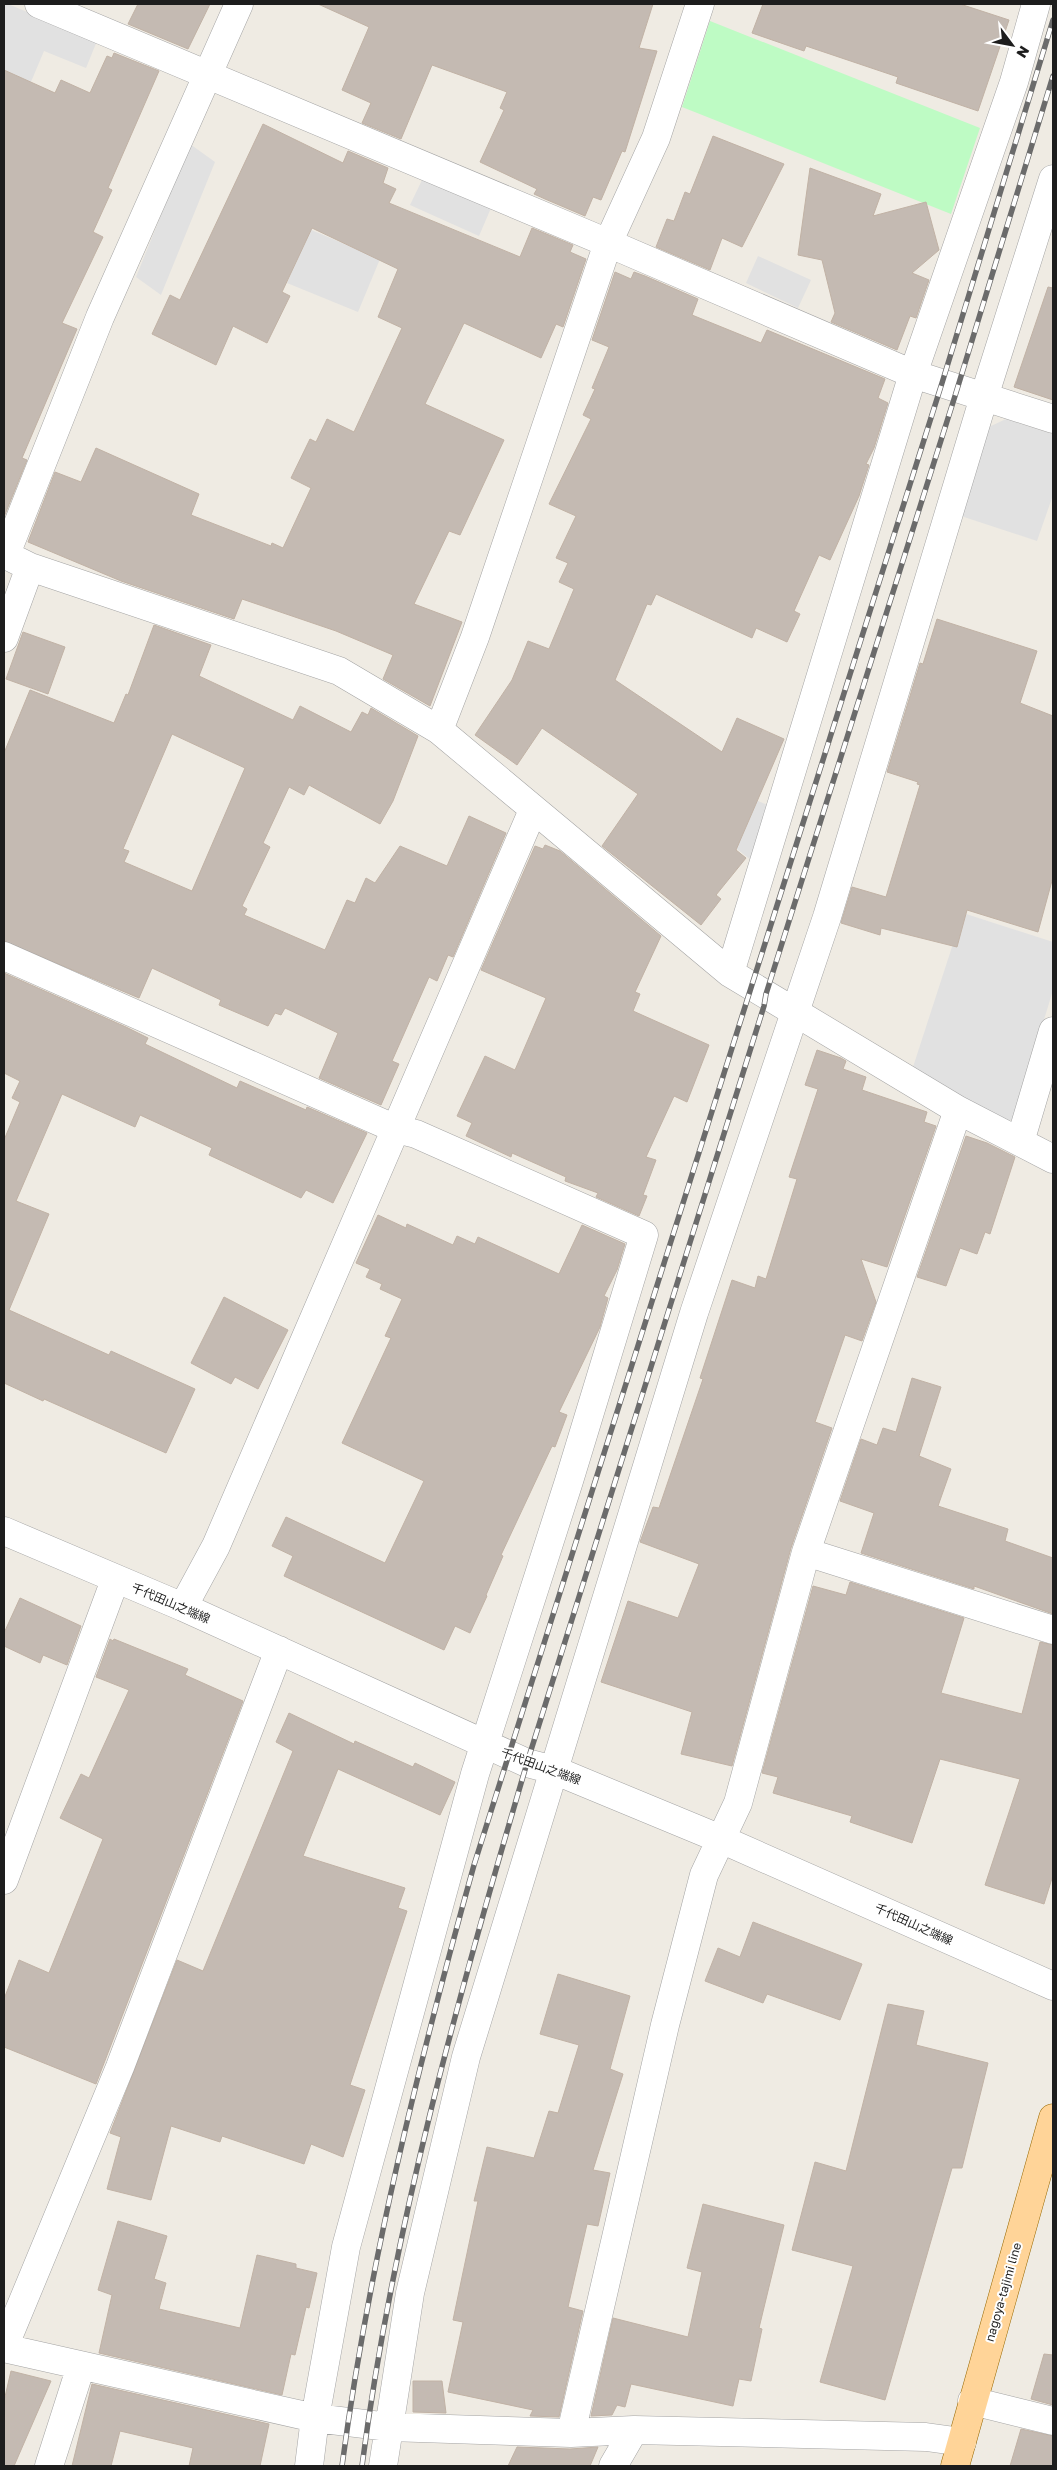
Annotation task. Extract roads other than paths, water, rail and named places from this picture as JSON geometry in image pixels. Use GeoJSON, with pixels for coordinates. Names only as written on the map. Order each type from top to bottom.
{"type":"FeatureCollection","features":[{"type":"Feature","properties":{"kind":"main road","name":"nagoya-tajimi line"},"geometry":{"type":"LineString","coordinates":[[958,2454],[1053,2118]]}},
{"type":"Feature","properties":{"kind":"street"},"geometry":{"type":"LineString","coordinates":[[39,4],[608,243],[913,374],[1053,419]]}},
{"type":"Feature","properties":{"kind":"street"},"geometry":{"type":"LineString","coordinates":[[239,4],[100,317],[5,554],[30,567],[339,671],[440,730],[533,810],[730,973],[958,1110],[1053,1159]]}},
{"type":"Feature","properties":{"kind":"street"},"geometry":{"type":"LineString","coordinates":[[440,730],[475,637],[608,243],[656,138],[700,4]]}},
{"type":"Feature","properties":{"kind":"street"},"geometry":{"type":"LineString","coordinates":[[730,973],[913,374],[1014,82],[1036,4]]}},
{"type":"Feature","properties":{"kind":"street"},"geometry":{"type":"LineString","coordinates":[[383,2466],[410,2293],[466,2057],[694,1313],[828,917],[984,397],[1053,179]]}},
{"type":"Feature","properties":{"kind":"street"},"geometry":{"type":"LineString","coordinates":[[4,638],[30,567]]}},
{"type":"Feature","properties":{"kind":"street"},"geometry":{"type":"LineString","coordinates":[[183,1607],[216,1546],[533,810]]}},
{"type":"Feature","properties":{"kind":"street"},"geometry":{"type":"LineString","coordinates":[[4,956],[396,1129],[416,1134],[644,1235],[475,1774],[346,2247],[315,2418],[309,2466]]}},
{"type":"Feature","properties":{"kind":"street"},"geometry":{"type":"LineString","coordinates":[[1020,1142],[1053,1031]]}},
{"type":"Feature","properties":{"kind":"street"},"geometry":{"type":"LineString","coordinates":[[571,2433],[692,1916],[704,1875],[723,1840],[738,1803],[806,1552],[958,1110]]}},
{"type":"Feature","properties":{"kind":"street","name":"千代田山之端線"},"geometry":{"type":"LineString","coordinates":[[4,1531],[115,1580],[183,1607],[527,1763],[554,1770],[723,1840],[1053,1986]]}},
{"type":"Feature","properties":{"kind":"street"},"geometry":{"type":"LineString","coordinates":[[806,1552],[1053,1630]]}},
{"type":"Feature","properties":{"kind":"street"},"geometry":{"type":"LineString","coordinates":[[4,1880],[115,1580]]}},
{"type":"Feature","properties":{"kind":"street"},"geometry":{"type":"LineString","coordinates":[[279,1650],[120,2067],[4,2348],[315,2418],[389,2428],[571,2433],[634,2430],[926,2437],[958,2454]]}},
{"type":"Feature","properties":{"kind":"street"},"geometry":{"type":"LineString","coordinates":[[49,2466],[81,2366]]}},
{"type":"Feature","properties":{"kind":"street"},"geometry":{"type":"LineString","coordinates":[[972,2401],[1053,2421]]}},
{"type":"Feature","properties":{"kind":"street"},"geometry":{"type":"LineString","coordinates":[[613,2466],[634,2430]]}},
{"type":"Feature","properties":{"kind":"railway"},"geometry":{"type":"LineString","coordinates":[[342,2466],[366,2314],[397,2163],[434,2013],[474,1865],[942,383],[1053,20]]}},
{"type":"Feature","properties":{"kind":"railway"},"geometry":{"type":"LineString","coordinates":[[362,2466],[375,2377],[410,2199],[453,2024],[527,1763],[764,1006],[766,994],[955,396],[1053,76]]}}]}
